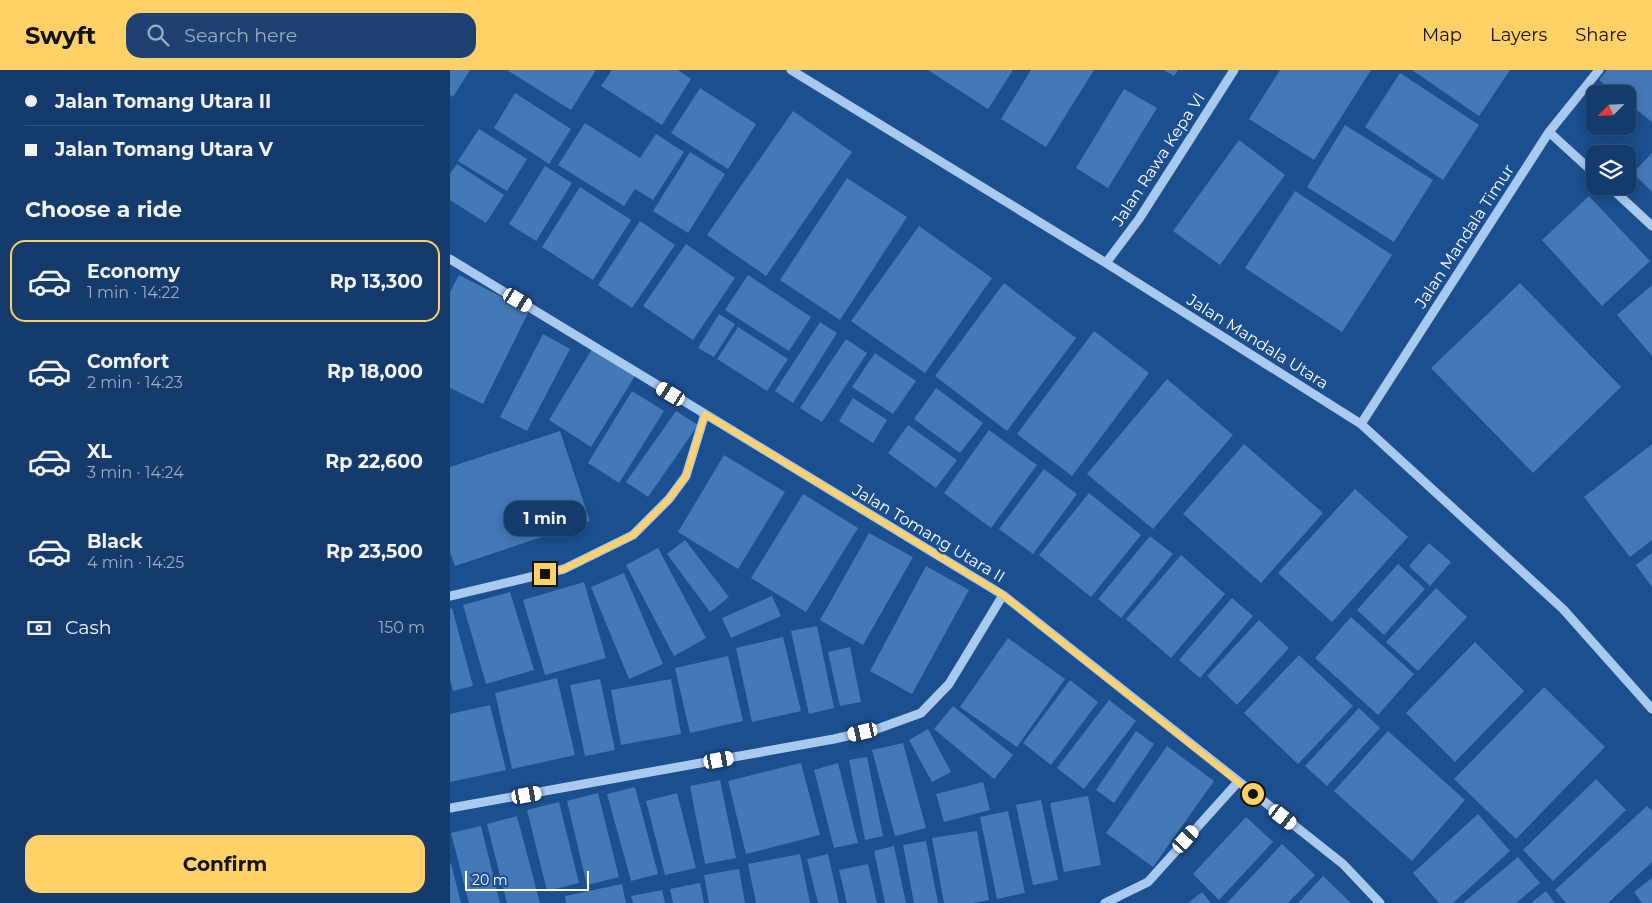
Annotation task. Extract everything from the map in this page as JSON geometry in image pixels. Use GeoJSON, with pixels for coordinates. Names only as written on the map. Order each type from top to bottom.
{"type":"FeatureCollection","features":[{"type":"Feature","properties":{"kind":"street","name":"Jalan Mandala Utara"},"geometry":{"type":"LineString","coordinates":[[791,70],[1106,263],[1361,424],[1563,609],[1652,709]]}},
{"type":"Feature","properties":{"kind":"street","name":"Jalan Rawa Kepa VI"},"geometry":{"type":"LineString","coordinates":[[1106,263],[1139,219],[1234,70]]}},
{"type":"Feature","properties":{"kind":"street","name":"Jalan Mandala Timur"},"geometry":{"type":"LineString","coordinates":[[1361,424],[1549,132],[1599,70]]}},
{"type":"Feature","properties":{"kind":"street"},"geometry":{"type":"LineString","coordinates":[[1549,132],[1586,166]]}},
{"type":"Feature","properties":{"kind":"street"},"geometry":{"type":"LineString","coordinates":[[1619,195],[1652,226]]}},
{"type":"Feature","properties":{"kind":"street","name":"Jalan Tomang Utara II"},"geometry":{"type":"LineString","coordinates":[[450,258],[1003,595],[1343,864],[1380,903]]}},
{"type":"Feature","properties":{"kind":"street"},"geometry":{"type":"LineString","coordinates":[[450,596],[564,569],[633,535],[669,499],[686,476],[705,414]]}},
{"type":"Feature","properties":{"kind":"street"},"geometry":{"type":"LineString","coordinates":[[450,808],[834,739],[877,729],[921,713],[948,684],[1003,595]]}},
{"type":"Feature","properties":{"kind":"street"},"geometry":{"type":"LineString","coordinates":[[1105,903],[1148,882],[1238,782]]}},
{"type":"Feature","properties":{"kind":"building"},"geometry":{"type":"Polygon","coordinates":[[[450,70],[470,70],[453,97],[450,95],[450,70]]]}},
{"type":"Feature","properties":{"kind":"building"},"geometry":{"type":"Polygon","coordinates":[[[507,70],[596,70],[571,110],[507,70]]]}},
{"type":"Feature","properties":{"kind":"building"},"geometry":{"type":"Polygon","coordinates":[[[612,70],[678,70],[691,79],[662,125],[601,86],[612,70]]]}},
{"type":"Feature","properties":{"kind":"building"},"geometry":{"type":"Polygon","coordinates":[[[928,70],[1013,70],[988,109],[928,70]]]}},
{"type":"Feature","properties":{"kind":"building"},"geometry":{"type":"Polygon","coordinates":[[[1031,70],[1094,70],[1046,147],[1001,119],[1031,70]]]}},
{"type":"Feature","properties":{"kind":"building"},"geometry":{"type":"Polygon","coordinates":[[[1164,70],[1178,70],[1174,76],[1164,70]]]}},
{"type":"Feature","properties":{"kind":"building"},"geometry":{"type":"Polygon","coordinates":[[[1280,70],[1371,70],[1314,160],[1249,119],[1280,70]]]}},
{"type":"Feature","properties":{"kind":"building"},"geometry":{"type":"Polygon","coordinates":[[[1412,70],[1510,70],[1479,116],[1412,70]]]}},
{"type":"Feature","properties":{"kind":"building"},"geometry":{"type":"Polygon","coordinates":[[[1607,70],[1652,70],[1652,122],[1636,109],[1636,85],[1605,85],[1599,80],[1607,70]]]}},
{"type":"Feature","properties":{"kind":"building"},"geometry":{"type":"Polygon","coordinates":[[[1400,73],[1479,125],[1443,180],[1365,127],[1400,73]]]}},
{"type":"Feature","properties":{"kind":"building"},"geometry":{"type":"Polygon","coordinates":[[[700,88],[756,124],[728,169],[671,133],[700,88]]]}},
{"type":"Feature","properties":{"kind":"building"},"geometry":{"type":"Polygon","coordinates":[[[1124,89],[1157,108],[1108,188],[1076,168],[1124,89]]]}},
{"type":"Feature","properties":{"kind":"building"},"geometry":{"type":"Polygon","coordinates":[[[515,93],[571,129],[549,164],[494,128],[515,93]]]}},
{"type":"Feature","properties":{"kind":"building"},"geometry":{"type":"Polygon","coordinates":[[[793,111],[852,152],[766,276],[707,235],[793,111]]]}},
{"type":"Feature","properties":{"kind":"building"},"geometry":{"type":"Polygon","coordinates":[[[585,123],[640,158],[656,134],[684,152],[653,200],[635,189],[624,206],[558,165],[585,123]]]}},
{"type":"Feature","properties":{"kind":"building"},"geometry":{"type":"Polygon","coordinates":[[[1345,125],[1433,180],[1394,242],[1307,187],[1345,125]]]}},
{"type":"Feature","properties":{"kind":"building"},"geometry":{"type":"Polygon","coordinates":[[[479,129],[527,159],[507,191],[458,161],[479,129]]]}},
{"type":"Feature","properties":{"kind":"building"},"geometry":{"type":"Polygon","coordinates":[[[1239,140],[1285,175],[1220,265],[1173,231],[1239,140]]]}},
{"type":"Feature","properties":{"kind":"building"},"geometry":{"type":"Polygon","coordinates":[[[690,152],[725,174],[688,233],[653,211],[690,152]]]}},
{"type":"Feature","properties":{"kind":"building"},"geometry":{"type":"Polygon","coordinates":[[[1652,153],[1652,192],[1636,176],[1636,170],[1652,153]]]}},
{"type":"Feature","properties":{"kind":"building"},"geometry":{"type":"Polygon","coordinates":[[[457,164],[504,195],[486,223],[450,200],[450,174],[457,164]]]}},
{"type":"Feature","properties":{"kind":"building"},"geometry":{"type":"Polygon","coordinates":[[[545,166],[572,183],[536,241],[509,224],[545,166]]]}},
{"type":"Feature","properties":{"kind":"building"},"geometry":{"type":"Polygon","coordinates":[[[847,178],[907,217],[840,320],[780,280],[847,178]]]}},
{"type":"Feature","properties":{"kind":"building"},"geometry":{"type":"Polygon","coordinates":[[[580,187],[631,220],[593,280],[542,247],[580,187]]]}},
{"type":"Feature","properties":{"kind":"building"},"geometry":{"type":"Polygon","coordinates":[[[1295,191],[1392,255],[1342,332],[1245,268],[1295,191]]]}},
{"type":"Feature","properties":{"kind":"building"},"geometry":{"type":"Polygon","coordinates":[[[1589,196],[1650,261],[1602,306],[1542,240],[1589,196]]]}},
{"type":"Feature","properties":{"kind":"building"},"geometry":{"type":"Polygon","coordinates":[[[640,221],[675,245],[632,308],[598,285],[640,221]]]}},
{"type":"Feature","properties":{"kind":"building"},"geometry":{"type":"Polygon","coordinates":[[[919,226],[992,278],[925,373],[851,321],[919,226]]]}},
{"type":"Feature","properties":{"kind":"building"},"geometry":{"type":"Polygon","coordinates":[[[686,244],[735,278],[693,340],[643,306],[686,244]]]}},
{"type":"Feature","properties":{"kind":"building"},"geometry":{"type":"Polygon","coordinates":[[[459,275],[529,311],[483,404],[450,388],[450,292],[459,275]]]}},
{"type":"Feature","properties":{"kind":"building"},"geometry":{"type":"Polygon","coordinates":[[[748,275],[811,317],[789,351],[725,310],[748,275]]]}},
{"type":"Feature","properties":{"kind":"building"},"geometry":{"type":"Polygon","coordinates":[[[1004,283],[1076,338],[1007,431],[935,376],[1004,283]]]}},
{"type":"Feature","properties":{"kind":"building"},"geometry":{"type":"Polygon","coordinates":[[[1520,283],[1621,387],[1533,473],[1431,368],[1520,283]]]}},
{"type":"Feature","properties":{"kind":"building"},"geometry":{"type":"Polygon","coordinates":[[[1652,285],[1652,356],[1617,315],[1652,285]]]}},
{"type":"Feature","properties":{"kind":"building"},"geometry":{"type":"Polygon","coordinates":[[[719,314],[735,324],[714,357],[698,348],[719,314]]]}},
{"type":"Feature","properties":{"kind":"building"},"geometry":{"type":"Polygon","coordinates":[[[820,322],[837,333],[793,403],[775,391],[820,322]]]}},
{"type":"Feature","properties":{"kind":"building"},"geometry":{"type":"Polygon","coordinates":[[[738,327],[788,359],[767,391],[717,359],[738,327]]]}},
{"type":"Feature","properties":{"kind":"building"},"geometry":{"type":"Polygon","coordinates":[[[1094,331],[1149,373],[1072,476],[1017,434],[1094,331]]]}},
{"type":"Feature","properties":{"kind":"building"},"geometry":{"type":"Polygon","coordinates":[[[543,334],[570,349],[527,431],[500,417],[543,334]]]}},
{"type":"Feature","properties":{"kind":"building"},"geometry":{"type":"Polygon","coordinates":[[[846,339],[867,353],[822,422],[800,408],[846,339]]]}},
{"type":"Feature","properties":{"kind":"building"},"geometry":{"type":"Polygon","coordinates":[[[592,349],[635,376],[591,447],[549,420],[592,349]]]}},
{"type":"Feature","properties":{"kind":"building"},"geometry":{"type":"Polygon","coordinates":[[[875,353],[916,381],[893,414],[852,387],[875,353]]]}},
{"type":"Feature","properties":{"kind":"building"},"geometry":{"type":"Polygon","coordinates":[[[1167,379],[1233,435],[1153,529],[1087,474],[1167,379]]]}},
{"type":"Feature","properties":{"kind":"building"},"geometry":{"type":"Polygon","coordinates":[[[936,388],[983,423],[960,453],[914,419],[936,388]]]}},
{"type":"Feature","properties":{"kind":"building"},"geometry":{"type":"Polygon","coordinates":[[[632,391],[664,411],[619,483],[588,463],[632,391]]]}},
{"type":"Feature","properties":{"kind":"building"},"geometry":{"type":"Polygon","coordinates":[[[853,398],[887,420],[873,443],[839,421],[853,398]]]}},
{"type":"Feature","properties":{"kind":"building"},"geometry":{"type":"Polygon","coordinates":[[[676,411],[698,425],[648,497],[626,482],[676,411]]]}},
{"type":"Feature","properties":{"kind":"building"},"geometry":{"type":"Polygon","coordinates":[[[908,425],[957,460],[936,488],[888,453],[908,425]]]}},
{"type":"Feature","properties":{"kind":"building"},"geometry":{"type":"Polygon","coordinates":[[[989,430],[1037,465],[991,528],[944,493],[989,430]]]}},
{"type":"Feature","properties":{"kind":"building"},"geometry":{"type":"Polygon","coordinates":[[[560,431],[590,521],[455,566],[450,552],[450,467],[560,431]]]}},
{"type":"Feature","properties":{"kind":"building"},"geometry":{"type":"Polygon","coordinates":[[[1244,444],[1323,513],[1261,583],[1183,514],[1244,444]]]}},
{"type":"Feature","properties":{"kind":"building"},"geometry":{"type":"Polygon","coordinates":[[[1652,444],[1652,540],[1630,557],[1584,497],[1652,444]]]}},
{"type":"Feature","properties":{"kind":"building"},"geometry":{"type":"Polygon","coordinates":[[[724,455],[785,492],[738,569],[678,532],[724,455]]]}},
{"type":"Feature","properties":{"kind":"building"},"geometry":{"type":"Polygon","coordinates":[[[1044,469],[1077,494],[1033,554],[999,529],[1044,469]]]}},
{"type":"Feature","properties":{"kind":"building"},"geometry":{"type":"Polygon","coordinates":[[[1355,489],[1408,537],[1332,622],[1278,573],[1355,489]]]}},
{"type":"Feature","properties":{"kind":"building"},"geometry":{"type":"Polygon","coordinates":[[[1089,493],[1141,535],[1091,597],[1039,555],[1089,493]]]}},
{"type":"Feature","properties":{"kind":"building"},"geometry":{"type":"Polygon","coordinates":[[[803,494],[858,528],[806,612],[751,578],[803,494]]]}},
{"type":"Feature","properties":{"kind":"building"},"geometry":{"type":"Polygon","coordinates":[[[869,533],[913,557],[863,645],[820,620],[869,533]]]}},
{"type":"Feature","properties":{"kind":"building"},"geometry":{"type":"Polygon","coordinates":[[[1150,536],[1173,554],[1121,618],[1098,599],[1150,536]]]}},
{"type":"Feature","properties":{"kind":"building"},"geometry":{"type":"Polygon","coordinates":[[[685,540],[729,597],[710,612],[667,554],[685,540]]]}},
{"type":"Feature","properties":{"kind":"building"},"geometry":{"type":"Polygon","coordinates":[[[1429,543],[1451,562],[1430,586],[1409,566],[1429,543]]]}},
{"type":"Feature","properties":{"kind":"building"},"geometry":{"type":"Polygon","coordinates":[[[658,548],[706,638],[674,656],[626,565],[658,548]]]}},
{"type":"Feature","properties":{"kind":"building"},"geometry":{"type":"Polygon","coordinates":[[[1652,553],[1652,587],[1636,565],[1652,553]]]}},
{"type":"Feature","properties":{"kind":"building"},"geometry":{"type":"Polygon","coordinates":[[[1181,555],[1225,594],[1171,658],[1126,619],[1181,555]]]}},
{"type":"Feature","properties":{"kind":"building"},"geometry":{"type":"Polygon","coordinates":[[[1398,564],[1425,589],[1384,635],[1357,610],[1398,564]]]}},
{"type":"Feature","properties":{"kind":"building"},"geometry":{"type":"Polygon","coordinates":[[[926,566],[969,590],[912,694],[870,671],[926,566]]]}},
{"type":"Feature","properties":{"kind":"building"},"geometry":{"type":"Polygon","coordinates":[[[624,573],[663,664],[629,679],[591,587],[624,573]]]}},
{"type":"Feature","properties":{"kind":"building"},"geometry":{"type":"Polygon","coordinates":[[[584,582],[606,658],[545,675],[523,600],[584,582]]]}},
{"type":"Feature","properties":{"kind":"building"},"geometry":{"type":"Polygon","coordinates":[[[1436,588],[1467,617],[1418,671],[1386,642],[1436,588]]]}},
{"type":"Feature","properties":{"kind":"building"},"geometry":{"type":"Polygon","coordinates":[[[510,592],[534,670],[486,684],[463,605],[510,592]]]}},
{"type":"Feature","properties":{"kind":"building"},"geometry":{"type":"Polygon","coordinates":[[[772,596],[781,616],[731,638],[722,618],[772,596]]]}},
{"type":"Feature","properties":{"kind":"building"},"geometry":{"type":"Polygon","coordinates":[[[1232,598],[1253,616],[1200,678],[1179,660],[1232,598]]]}},
{"type":"Feature","properties":{"kind":"building"},"geometry":{"type":"Polygon","coordinates":[[[452,608],[473,686],[453,691],[450,679],[450,609],[452,608]]]}},
{"type":"Feature","properties":{"kind":"building"},"geometry":{"type":"Polygon","coordinates":[[[1351,617],[1414,674],[1378,715],[1315,658],[1351,617]]]}},
{"type":"Feature","properties":{"kind":"building"},"geometry":{"type":"Polygon","coordinates":[[[1259,620],[1289,648],[1237,705],[1207,676],[1259,620]]]}},
{"type":"Feature","properties":{"kind":"building"},"geometry":{"type":"Polygon","coordinates":[[[817,626],[834,708],[809,714],[791,631],[817,626]]]}},
{"type":"Feature","properties":{"kind":"building"},"geometry":{"type":"Polygon","coordinates":[[[783,637],[801,711],[752,722],[736,648],[783,637]]]}},
{"type":"Feature","properties":{"kind":"building"},"geometry":{"type":"Polygon","coordinates":[[[1008,638],[1065,679],[1017,747],[960,707],[1008,638]]]}},
{"type":"Feature","properties":{"kind":"building"},"geometry":{"type":"Polygon","coordinates":[[[1475,642],[1524,691],[1455,762],[1406,713],[1475,642]]]}},
{"type":"Feature","properties":{"kind":"building"},"geometry":{"type":"Polygon","coordinates":[[[850,647],[861,702],[840,706],[828,652],[850,647]]]}},
{"type":"Feature","properties":{"kind":"building"},"geometry":{"type":"Polygon","coordinates":[[[1299,655],[1353,706],[1298,764],[1244,713],[1299,655]]]}},
{"type":"Feature","properties":{"kind":"building"},"geometry":{"type":"Polygon","coordinates":[[[728,656],[743,721],[690,733],[675,668],[728,656]]]}},
{"type":"Feature","properties":{"kind":"building"},"geometry":{"type":"Polygon","coordinates":[[[557,678],[575,755],[512,769],[495,693],[557,678]]]}},
{"type":"Feature","properties":{"kind":"building"},"geometry":{"type":"Polygon","coordinates":[[[600,679],[615,750],[585,756],[570,685],[600,679]]]}},
{"type":"Feature","properties":{"kind":"building"},"geometry":{"type":"Polygon","coordinates":[[[671,679],[681,734],[621,745],[611,690],[671,679]]]}},
{"type":"Feature","properties":{"kind":"building"},"geometry":{"type":"Polygon","coordinates":[[[1070,680],[1098,702],[1051,765],[1023,743],[1070,680]]]}},
{"type":"Feature","properties":{"kind":"building"},"geometry":{"type":"Polygon","coordinates":[[[1544,687],[1605,747],[1516,839],[1454,779],[1544,687]]]}},
{"type":"Feature","properties":{"kind":"building"},"geometry":{"type":"Polygon","coordinates":[[[1109,700],[1136,721],[1084,789],[1057,768],[1109,700]]]}},
{"type":"Feature","properties":{"kind":"building"},"geometry":{"type":"Polygon","coordinates":[[[490,705],[506,770],[450,782],[450,714],[490,705]]]}},
{"type":"Feature","properties":{"kind":"building"},"geometry":{"type":"Polygon","coordinates":[[[953,706],[1013,755],[994,779],[934,729],[953,706]]]}},
{"type":"Feature","properties":{"kind":"building"},"geometry":{"type":"Polygon","coordinates":[[[1359,708],[1380,728],[1327,786],[1305,766],[1359,708]]]}},
{"type":"Feature","properties":{"kind":"building"},"geometry":{"type":"Polygon","coordinates":[[[928,729],[951,772],[932,782],[909,740],[928,729]]]}},
{"type":"Feature","properties":{"kind":"building"},"geometry":{"type":"Polygon","coordinates":[[[1136,731],[1154,744],[1114,803],[1096,790],[1136,731]]]}},
{"type":"Feature","properties":{"kind":"building"},"geometry":{"type":"Polygon","coordinates":[[[1388,731],[1465,800],[1412,861],[1334,791],[1388,731]]]}},
{"type":"Feature","properties":{"kind":"building"},"geometry":{"type":"Polygon","coordinates":[[[903,743],[926,828],[895,836],[872,750],[903,743]]]}},
{"type":"Feature","properties":{"kind":"building"},"geometry":{"type":"Polygon","coordinates":[[[1167,746],[1214,781],[1153,867],[1106,833],[1167,746]]]}},
{"type":"Feature","properties":{"kind":"building"},"geometry":{"type":"Polygon","coordinates":[[[867,757],[883,836],[865,840],[849,760],[867,757]]]}},
{"type":"Feature","properties":{"kind":"building"},"geometry":{"type":"Polygon","coordinates":[[[801,763],[820,835],[746,854],[728,781],[801,763]]]}},
{"type":"Feature","properties":{"kind":"building"},"geometry":{"type":"Polygon","coordinates":[[[838,763],[858,843],[834,848],[814,770],[838,763]]]}},
{"type":"Feature","properties":{"kind":"building"},"geometry":{"type":"Polygon","coordinates":[[[1596,779],[1626,810],[1553,881],[1523,850],[1596,779]]]}},
{"type":"Feature","properties":{"kind":"building"},"geometry":{"type":"Polygon","coordinates":[[[720,780],[736,858],[705,864],[690,786],[720,780]]]}},
{"type":"Feature","properties":{"kind":"building"},"geometry":{"type":"Polygon","coordinates":[[[983,782],[990,810],[944,822],[936,794],[983,782]]]}},
{"type":"Feature","properties":{"kind":"building"},"geometry":{"type":"Polygon","coordinates":[[[635,787],[658,874],[631,881],[607,794],[635,787]]]}},
{"type":"Feature","properties":{"kind":"building"},"geometry":{"type":"Polygon","coordinates":[[[598,793],[619,877],[587,885],[567,801],[598,793]]]}},
{"type":"Feature","properties":{"kind":"building"},"geometry":{"type":"Polygon","coordinates":[[[677,793],[696,868],[665,875],[646,801],[677,793]]]}},
{"type":"Feature","properties":{"kind":"building"},"geometry":{"type":"Polygon","coordinates":[[[1088,796],[1101,865],[1064,872],[1050,803],[1088,796]]]}},
{"type":"Feature","properties":{"kind":"building"},"geometry":{"type":"Polygon","coordinates":[[[1041,800],[1058,880],[1033,885],[1016,805],[1041,800]]]}},
{"type":"Feature","properties":{"kind":"building"},"geometry":{"type":"Polygon","coordinates":[[[559,802],[579,883],[547,891],[527,810],[559,802]]]}},
{"type":"Feature","properties":{"kind":"building"},"geometry":{"type":"Polygon","coordinates":[[[1647,806],[1652,811],[1652,862],[1608,903],[1566,903],[1555,890],[1647,806]]]}},
{"type":"Feature","properties":{"kind":"building"},"geometry":{"type":"Polygon","coordinates":[[[1008,811],[1025,893],[997,899],[980,817],[1008,811]]]}},
{"type":"Feature","properties":{"kind":"building"},"geometry":{"type":"Polygon","coordinates":[[[1478,814],[1510,851],[1453,903],[1439,903],[1413,873],[1478,814]]]}},
{"type":"Feature","properties":{"kind":"building"},"geometry":{"type":"Polygon","coordinates":[[[517,816],[540,903],[507,903],[487,824],[517,816]]]}},
{"type":"Feature","properties":{"kind":"building"},"geometry":{"type":"Polygon","coordinates":[[[1246,817],[1273,842],[1219,900],[1193,874],[1246,817]]]}},
{"type":"Feature","properties":{"kind":"building"},"geometry":{"type":"Polygon","coordinates":[[[481,826],[500,903],[469,903],[451,833],[481,826]]]}},
{"type":"Feature","properties":{"kind":"building"},"geometry":{"type":"Polygon","coordinates":[[[977,831],[989,900],[973,903],[944,903],[932,838],[977,831]]]}},
{"type":"Feature","properties":{"kind":"building"},"geometry":{"type":"Polygon","coordinates":[[[926,841],[938,903],[914,903],[903,845],[926,841]]]}},
{"type":"Feature","properties":{"kind":"building"},"geometry":{"type":"Polygon","coordinates":[[[1282,844],[1315,875],[1288,903],[1227,903],[1282,844]]]}},
{"type":"Feature","properties":{"kind":"building"},"geometry":{"type":"Polygon","coordinates":[[[894,846],[906,903],[885,903],[874,851],[894,846]]]}},
{"type":"Feature","properties":{"kind":"building"},"geometry":{"type":"Polygon","coordinates":[[[800,854],[810,903],[756,903],[748,864],[800,854]]]}},
{"type":"Feature","properties":{"kind":"building"},"geometry":{"type":"Polygon","coordinates":[[[828,854],[839,903],[818,903],[807,859],[828,854]]]}},
{"type":"Feature","properties":{"kind":"building"},"geometry":{"type":"Polygon","coordinates":[[[1518,857],[1540,883],[1516,903],[1463,903],[1518,857]]]}},
{"type":"Feature","properties":{"kind":"building"},"geometry":{"type":"Polygon","coordinates":[[[451,863],[461,903],[450,903],[451,863]]]}},
{"type":"Feature","properties":{"kind":"building"},"geometry":{"type":"Polygon","coordinates":[[[868,864],[877,903],[847,903],[839,870],[868,864]]]}},
{"type":"Feature","properties":{"kind":"building"},"geometry":{"type":"Polygon","coordinates":[[[739,869],[745,903],[709,903],[704,875],[739,869]]]}},
{"type":"Feature","properties":{"kind":"building"},"geometry":{"type":"Polygon","coordinates":[[[1323,876],[1351,903],[1298,903],[1323,876]]]}},
{"type":"Feature","properties":{"kind":"building"},"geometry":{"type":"Polygon","coordinates":[[[1652,878],[1652,903],[1642,903],[1634,892],[1652,878]]]}},
{"type":"Feature","properties":{"kind":"building"},"geometry":{"type":"Polygon","coordinates":[[[700,883],[704,903],[673,903],[670,889],[700,883]]]}},
{"type":"Feature","properties":{"kind":"building"},"geometry":{"type":"Polygon","coordinates":[[[622,884],[626,903],[566,903],[565,896],[622,884]]]}},
{"type":"Feature","properties":{"kind":"building"},"geometry":{"type":"Polygon","coordinates":[[[662,890],[665,903],[633,903],[631,896],[662,890]]]}},
{"type":"Feature","properties":{"kind":"building"},"geometry":{"type":"Polygon","coordinates":[[[1546,891],[1555,903],[1531,903],[1546,891]]]}},
{"type":"Feature","properties":{"kind":"building"},"geometry":{"type":"Polygon","coordinates":[[[1202,892],[1211,903],[1188,903],[1202,892]]]}},
{"type":"Feature","properties":{"kind":"route"},"geometry":{"type":"LineString","coordinates":[[545,574],[564,569],[633,535],[669,499],[686,476],[705,414],[1003,595],[1253,794]]}}]}
